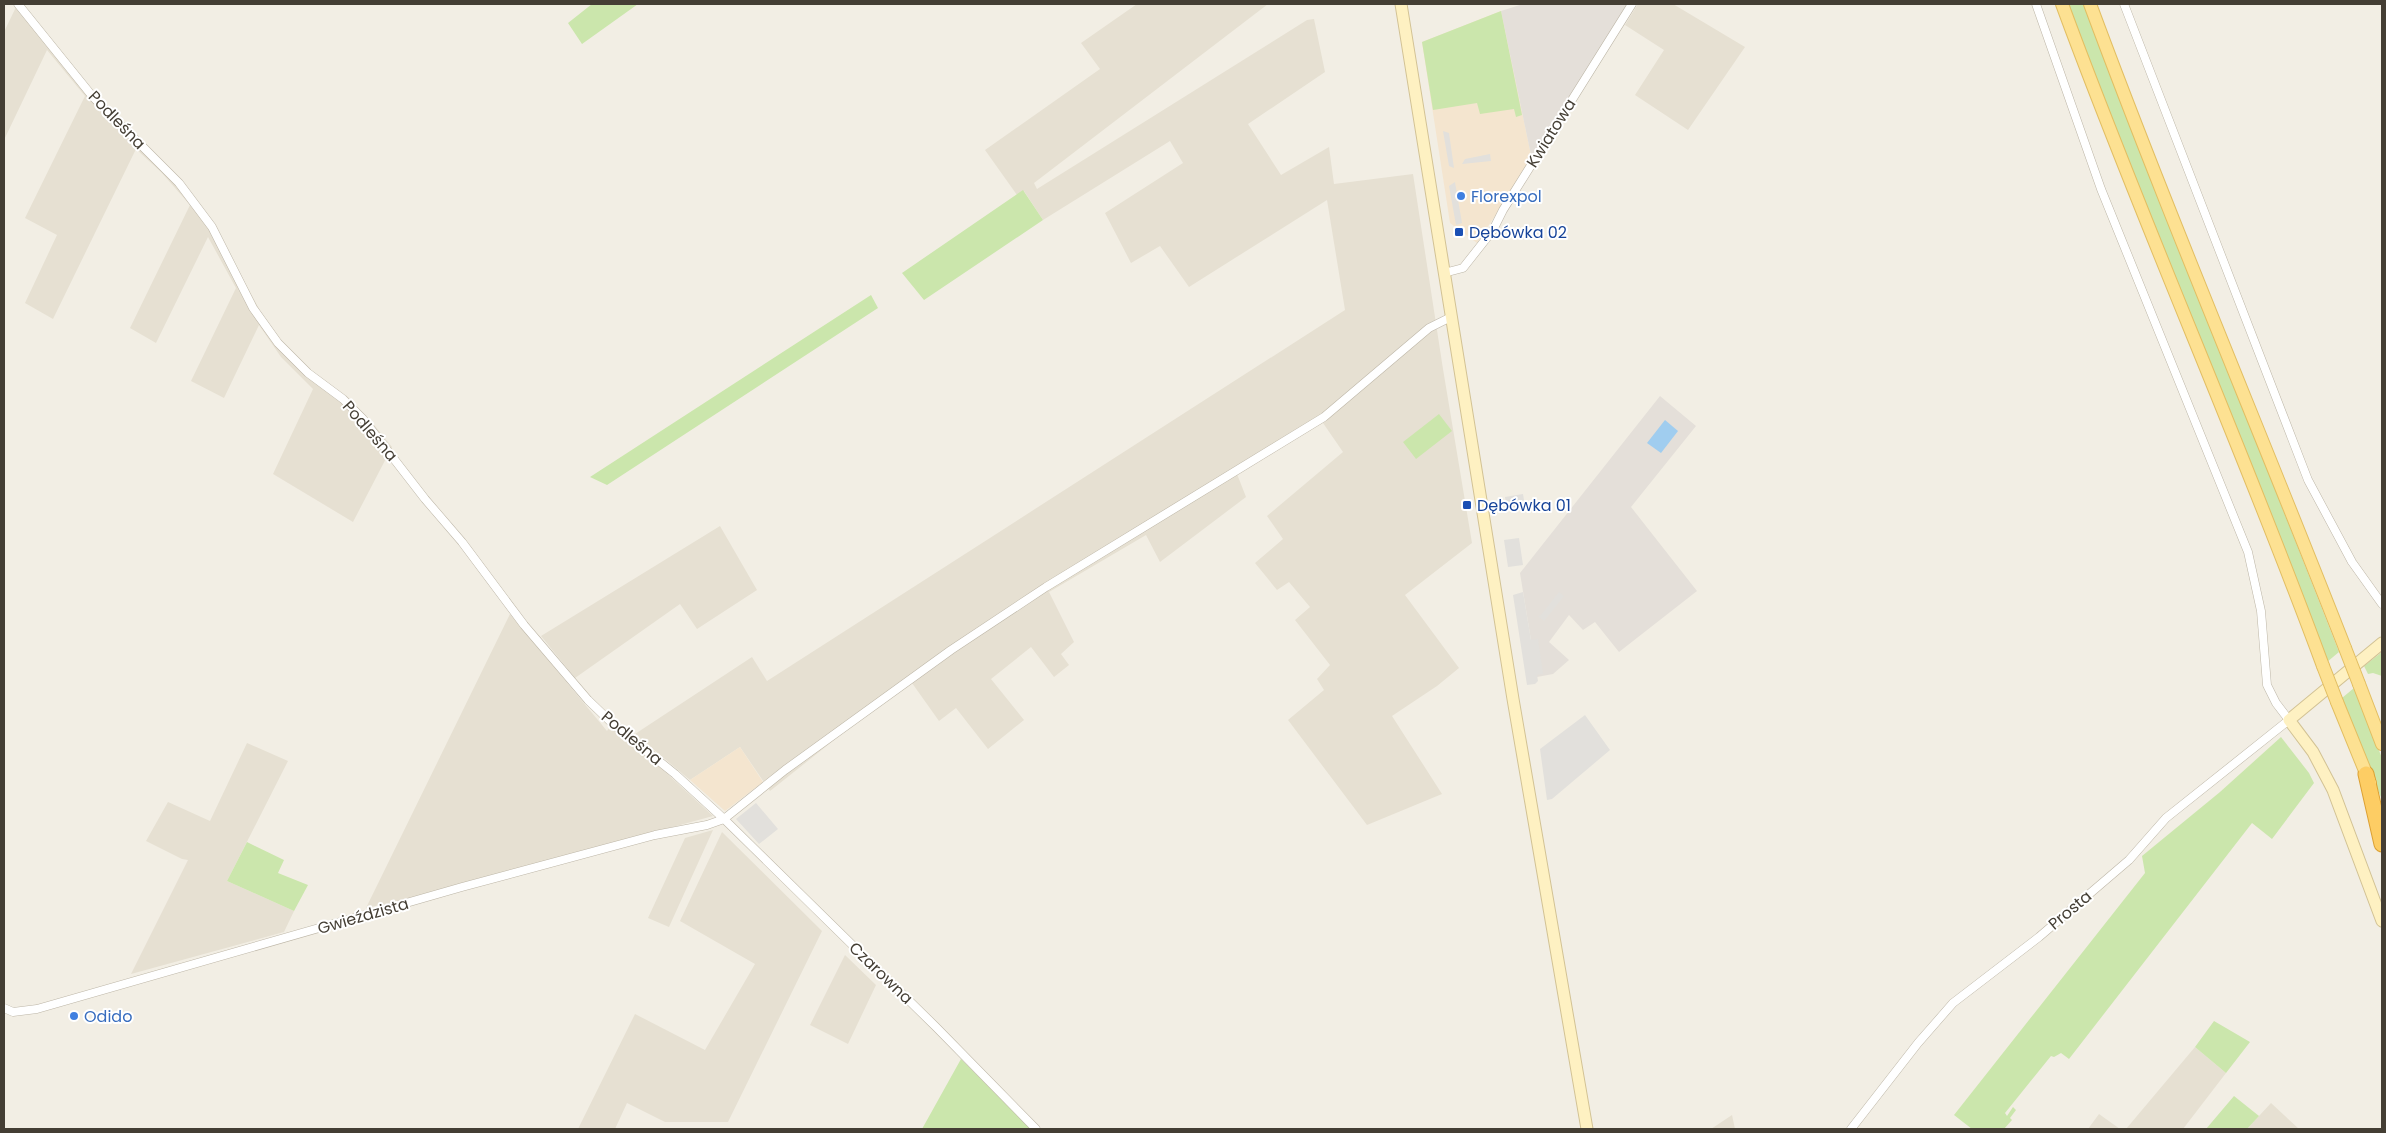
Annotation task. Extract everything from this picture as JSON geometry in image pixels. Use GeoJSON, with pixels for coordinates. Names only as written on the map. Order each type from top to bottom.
{"type":"FeatureCollection","features":[{"type":"Feature","properties":{"kind":"highway"},"geometry":{"type":"LineString","coordinates":[[2366,774],[2382,844]]}},
{"type":"Feature","properties":{"kind":"main road"},"geometry":{"type":"LineString","coordinates":[[2062,4],[2164,267],[2275,539],[2382,815]]}},
{"type":"Feature","properties":{"kind":"main road"},"geometry":{"type":"LineString","coordinates":[[2090,4],[2190,264],[2287,499],[2382,744]]}},
{"type":"Feature","properties":{"kind":"street","name":"Podleśna"},"geometry":{"type":"LineString","coordinates":[[18,4],[93,97],[179,183],[212,227],[253,308],[278,343],[308,373],[343,399],[363,418],[425,499],[462,542],[524,625],[588,700],[613,724],[675,774],[724,819]]}},
{"type":"Feature","properties":{"kind":"street"},"geometry":{"type":"LineString","coordinates":[[1400,4],[1514,708],[1587,1129]]}},
{"type":"Feature","properties":{"kind":"street","name":"Kwiatowa"},"geometry":{"type":"LineString","coordinates":[[1444,273],[1463,268],[1493,230],[1503,210],[1632,4]]}},
{"type":"Feature","properties":{"kind":"street"},"geometry":{"type":"LineString","coordinates":[[2036,4],[2101,189],[2248,552],[2261,612],[2267,685],[2276,703],[2313,752],[2333,790],[2382,921]]}},
{"type":"Feature","properties":{"kind":"street"},"geometry":{"type":"LineString","coordinates":[[2124,4],[2308,480],[2348,554],[2382,604]]}},
{"type":"Feature","properties":{"kind":"street"},"geometry":{"type":"LineString","coordinates":[[724,819],[785,770],[951,650],[1046,587],[1324,417],[1429,328],[1451,317]]}},
{"type":"Feature","properties":{"kind":"street"},"geometry":{"type":"LineString","coordinates":[[2289,720],[2382,643]]}},
{"type":"Feature","properties":{"kind":"street","name":"Prosta"},"geometry":{"type":"LineString","coordinates":[[1851,1129],[1918,1043],[1961,996],[2039,937],[2129,860],[2170,815],[2289,720]]}},
{"type":"Feature","properties":{"kind":"street","name":"Gwieździsta"},"geometry":{"type":"LineString","coordinates":[[4,1015],[37,1009],[462,887],[655,835],[707,825],[724,819]]}},
{"type":"Feature","properties":{"kind":"street","name":"Czarowna"},"geometry":{"type":"LineString","coordinates":[[724,819],[936,1027],[1036,1129]]}},
{"type":"Feature","properties":{"kind":"street"},"geometry":{"type":"LineString","coordinates":[[4,1008],[13,1012]]}},
{"type":"Feature","properties":{"kind":"shaded area"},"geometry":{"type":"Polygon","coordinates":[[[14,4],[23,4],[98,97],[211,220],[264,318],[280,340],[310,370],[343,395],[371,421],[392,447],[353,522],[273,474],[313,389],[281,357],[259,325],[224,398],[191,381],[236,288],[208,237],[156,343],[130,328],[190,205],[161,172],[136,149],[53,319],[25,303],[57,235],[25,218],[85,96],[47,50],[4,140],[4,32],[16,7],[14,4]]]}},
{"type":"Feature","properties":{"kind":"shaded area"},"geometry":{"type":"Polygon","coordinates":[[[1137,4],[1268,4],[1034,183],[1037,189],[1307,20],[1314,19],[1325,72],[1248,124],[1281,175],[1329,147],[1334,184],[1413,174],[1472,543],[1405,595],[1459,668],[1437,686],[1392,716],[1442,794],[1367,825],[1288,720],[1324,690],[1317,679],[1330,665],[1295,620],[1310,607],[1289,582],[1277,590],[1255,563],[1283,539],[1267,516],[1343,452],[1323,423],[1237,474],[1246,497],[1160,562],[1146,535],[1049,592],[1074,642],[1061,654],[1069,665],[1054,677],[1031,647],[991,679],[1024,720],[988,749],[956,708],[939,721],[912,683],[848,729],[770,791],[740,747],[690,780],[635,734],[752,657],[767,681],[1345,310],[1327,200],[1189,287],[1160,246],[1131,263],[1105,213],[1183,163],[1170,141],[1043,220],[1024,191],[1017,195],[985,150],[1100,69],[1081,43],[1137,4]]]}},
{"type":"Feature","properties":{"kind":"shaded area"},"geometry":{"type":"Polygon","coordinates":[[[1523,4],[1627,4],[1532,160],[1501,11],[1523,4]]]}},
{"type":"Feature","properties":{"kind":"shaded area"},"geometry":{"type":"Polygon","coordinates":[[[1638,4],[1673,4],[1745,47],[1688,130],[1635,95],[1664,50],[1625,25],[1638,4]]]}},
{"type":"Feature","properties":{"kind":"shaded area"},"geometry":{"type":"Polygon","coordinates":[[[1501,11],[1532,160],[1477,243],[1450,223],[1422,42],[1501,11]]]}},
{"type":"Feature","properties":{"kind":"shaded area"},"geometry":{"type":"Polygon","coordinates":[[[1443,131],[1449,133],[1454,168],[1449,166],[1443,131]]]}},
{"type":"Feature","properties":{"kind":"shaded area"},"geometry":{"type":"Polygon","coordinates":[[[1490,154],[1491,161],[1462,164],[1465,159],[1490,154]]]}},
{"type":"Feature","properties":{"kind":"shaded area"},"geometry":{"type":"Polygon","coordinates":[[[1455,182],[1462,223],[1456,225],[1449,186],[1455,182]]]}},
{"type":"Feature","properties":{"kind":"shaded area"},"geometry":{"type":"Polygon","coordinates":[[[1660,396],[1696,426],[1631,507],[1697,591],[1619,652],[1595,622],[1583,630],[1569,615],[1549,642],[1569,660],[1553,674],[1537,677],[1520,573],[1660,396]]]}},
{"type":"Feature","properties":{"kind":"shaded area"},"geometry":{"type":"Polygon","coordinates":[[[1523,494],[1525,506],[1507,509],[1505,497],[1523,494]]]}},
{"type":"Feature","properties":{"kind":"shaded area"},"geometry":{"type":"Polygon","coordinates":[[[720,526],[757,590],[697,629],[680,604],[575,678],[541,636],[720,526]]]}},
{"type":"Feature","properties":{"kind":"shaded area"},"geometry":{"type":"Polygon","coordinates":[[[1519,538],[1523,565],[1508,567],[1504,540],[1519,538]]]}},
{"type":"Feature","properties":{"kind":"shaded area"},"geometry":{"type":"Polygon","coordinates":[[[1523,592],[1531,640],[1538,639],[1543,674],[1537,675],[1538,681],[1535,684],[1527,685],[1513,595],[1523,592]]]}},
{"type":"Feature","properties":{"kind":"shaded area"},"geometry":{"type":"Polygon","coordinates":[[[1559,592],[1564,596],[1544,621],[1538,616],[1541,615],[1559,592]]]}},
{"type":"Feature","properties":{"kind":"shaded area"},"geometry":{"type":"Polygon","coordinates":[[[510,614],[607,731],[609,728],[618,733],[623,740],[649,757],[713,816],[416,897],[366,908],[510,614]]]}},
{"type":"Feature","properties":{"kind":"shaded area"},"geometry":{"type":"Polygon","coordinates":[[[1585,715],[1610,750],[1552,799],[1547,800],[1540,749],[1585,715]]]}},
{"type":"Feature","properties":{"kind":"shaded area"},"geometry":{"type":"Polygon","coordinates":[[[247,743],[288,761],[227,881],[294,911],[284,932],[131,974],[188,860],[182,859],[146,841],[168,802],[210,821],[247,743]]]}},
{"type":"Feature","properties":{"kind":"shaded area"},"geometry":{"type":"Polygon","coordinates":[[[740,747],[763,782],[725,811],[690,780],[740,747]]]}},
{"type":"Feature","properties":{"kind":"shaded area"},"geometry":{"type":"Polygon","coordinates":[[[756,803],[778,829],[759,844],[736,819],[756,803]]]}},
{"type":"Feature","properties":{"kind":"shaded area"},"geometry":{"type":"Polygon","coordinates":[[[713,830],[669,927],[648,918],[685,838],[713,830]]]}},
{"type":"Feature","properties":{"kind":"shaded area"},"geometry":{"type":"Polygon","coordinates":[[[722,832],[822,931],[728,1122],[665,1122],[627,1103],[615,1129],[578,1129],[635,1014],[705,1050],[755,964],[680,921],[722,832]]]}},
{"type":"Feature","properties":{"kind":"shaded area"},"geometry":{"type":"Polygon","coordinates":[[[845,955],[876,985],[848,1044],[810,1025],[845,955]]]}},
{"type":"Feature","properties":{"kind":"shaded area"},"geometry":{"type":"Polygon","coordinates":[[[2195,1047],[2226,1073],[2183,1129],[2126,1129],[2195,1047]]]}},
{"type":"Feature","properties":{"kind":"shaded area"},"geometry":{"type":"Polygon","coordinates":[[[2271,1103],[2299,1129],[2247,1129],[2271,1103]]]}},
{"type":"Feature","properties":{"kind":"shaded area"},"geometry":{"type":"Polygon","coordinates":[[[2099,1114],[2120,1129],[2088,1129],[2099,1114]]]}},
{"type":"Feature","properties":{"kind":"shaded area"},"geometry":{"type":"Polygon","coordinates":[[[1732,1115],[1735,1129],[1711,1129],[1732,1115]]]}},
{"type":"Feature","properties":{"kind":"green space"},"geometry":{"type":"Polygon","coordinates":[[[592,4],[638,4],[582,44],[568,23],[592,4]]]}},
{"type":"Feature","properties":{"kind":"green space"},"geometry":{"type":"Polygon","coordinates":[[[2068,4],[2084,4],[2339,652],[2327,662],[2108,109],[2068,4]]]}},
{"type":"Feature","properties":{"kind":"green space"},"geometry":{"type":"Polygon","coordinates":[[[1501,11],[1522,115],[1516,117],[1514,109],[1480,114],[1477,103],[1433,110],[1422,42],[1501,11]]]}},
{"type":"Feature","properties":{"kind":"green space"},"geometry":{"type":"Polygon","coordinates":[[[1023,190],[1043,220],[924,300],[902,273],[1023,190]]]}},
{"type":"Feature","properties":{"kind":"green space"},"geometry":{"type":"Polygon","coordinates":[[[871,295],[878,308],[607,485],[590,477],[871,295]]]}},
{"type":"Feature","properties":{"kind":"green space"},"geometry":{"type":"Polygon","coordinates":[[[1439,414],[1452,431],[1416,459],[1403,442],[1439,414]]]}},
{"type":"Feature","properties":{"kind":"green space"},"geometry":{"type":"Polygon","coordinates":[[[2382,652],[2382,676],[2373,673],[2368,674],[2364,666],[2382,652]]]}},
{"type":"Feature","properties":{"kind":"green space"},"geometry":{"type":"Polygon","coordinates":[[[2354,688],[2382,758],[2382,800],[2342,698],[2354,688]]]}},
{"type":"Feature","properties":{"kind":"green space"},"geometry":{"type":"Polygon","coordinates":[[[2281,737],[2309,773],[2314,783],[2272,839],[2252,823],[2069,1059],[2061,1053],[2054,1057],[2051,1056],[2005,1113],[2007,1116],[2013,1107],[2016,1110],[2010,1118],[2012,1120],[2004,1129],[1972,1129],[1954,1115],[2145,873],[2142,856],[2220,792],[2281,737]]]}},
{"type":"Feature","properties":{"kind":"green space"},"geometry":{"type":"Polygon","coordinates":[[[247,842],[284,860],[278,873],[308,885],[294,911],[227,881],[247,842]]]}},
{"type":"Feature","properties":{"kind":"green space"},"geometry":{"type":"Polygon","coordinates":[[[2214,1021],[2250,1042],[2226,1073],[2195,1047],[2214,1021]]]}},
{"type":"Feature","properties":{"kind":"green space"},"geometry":{"type":"Polygon","coordinates":[[[961,1059],[1031,1129],[922,1129],[961,1059]]]}},
{"type":"Feature","properties":{"kind":"green space"},"geometry":{"type":"Polygon","coordinates":[[[2234,1096],[2259,1116],[2247,1129],[2206,1129],[2234,1096]]]}},
{"type":"Feature","properties":{"kind":"water"},"geometry":{"type":"Polygon","coordinates":[[[1665,420],[1678,431],[1661,453],[1647,443],[1665,420]]]}},
{"type":"Feature","properties":{"kind":"place","name":"Florexpol"},"geometry":{"type":"Point","coordinates":[1461,196]}},
{"type":"Feature","properties":{"kind":"place","name":"Dębówka 02"},"geometry":{"type":"Point","coordinates":[1459,232]}},
{"type":"Feature","properties":{"kind":"place","name":"Dębówka 01"},"geometry":{"type":"Point","coordinates":[1467,505]}},
{"type":"Feature","properties":{"kind":"place","name":"Odido"},"geometry":{"type":"Point","coordinates":[74,1016]}}]}
